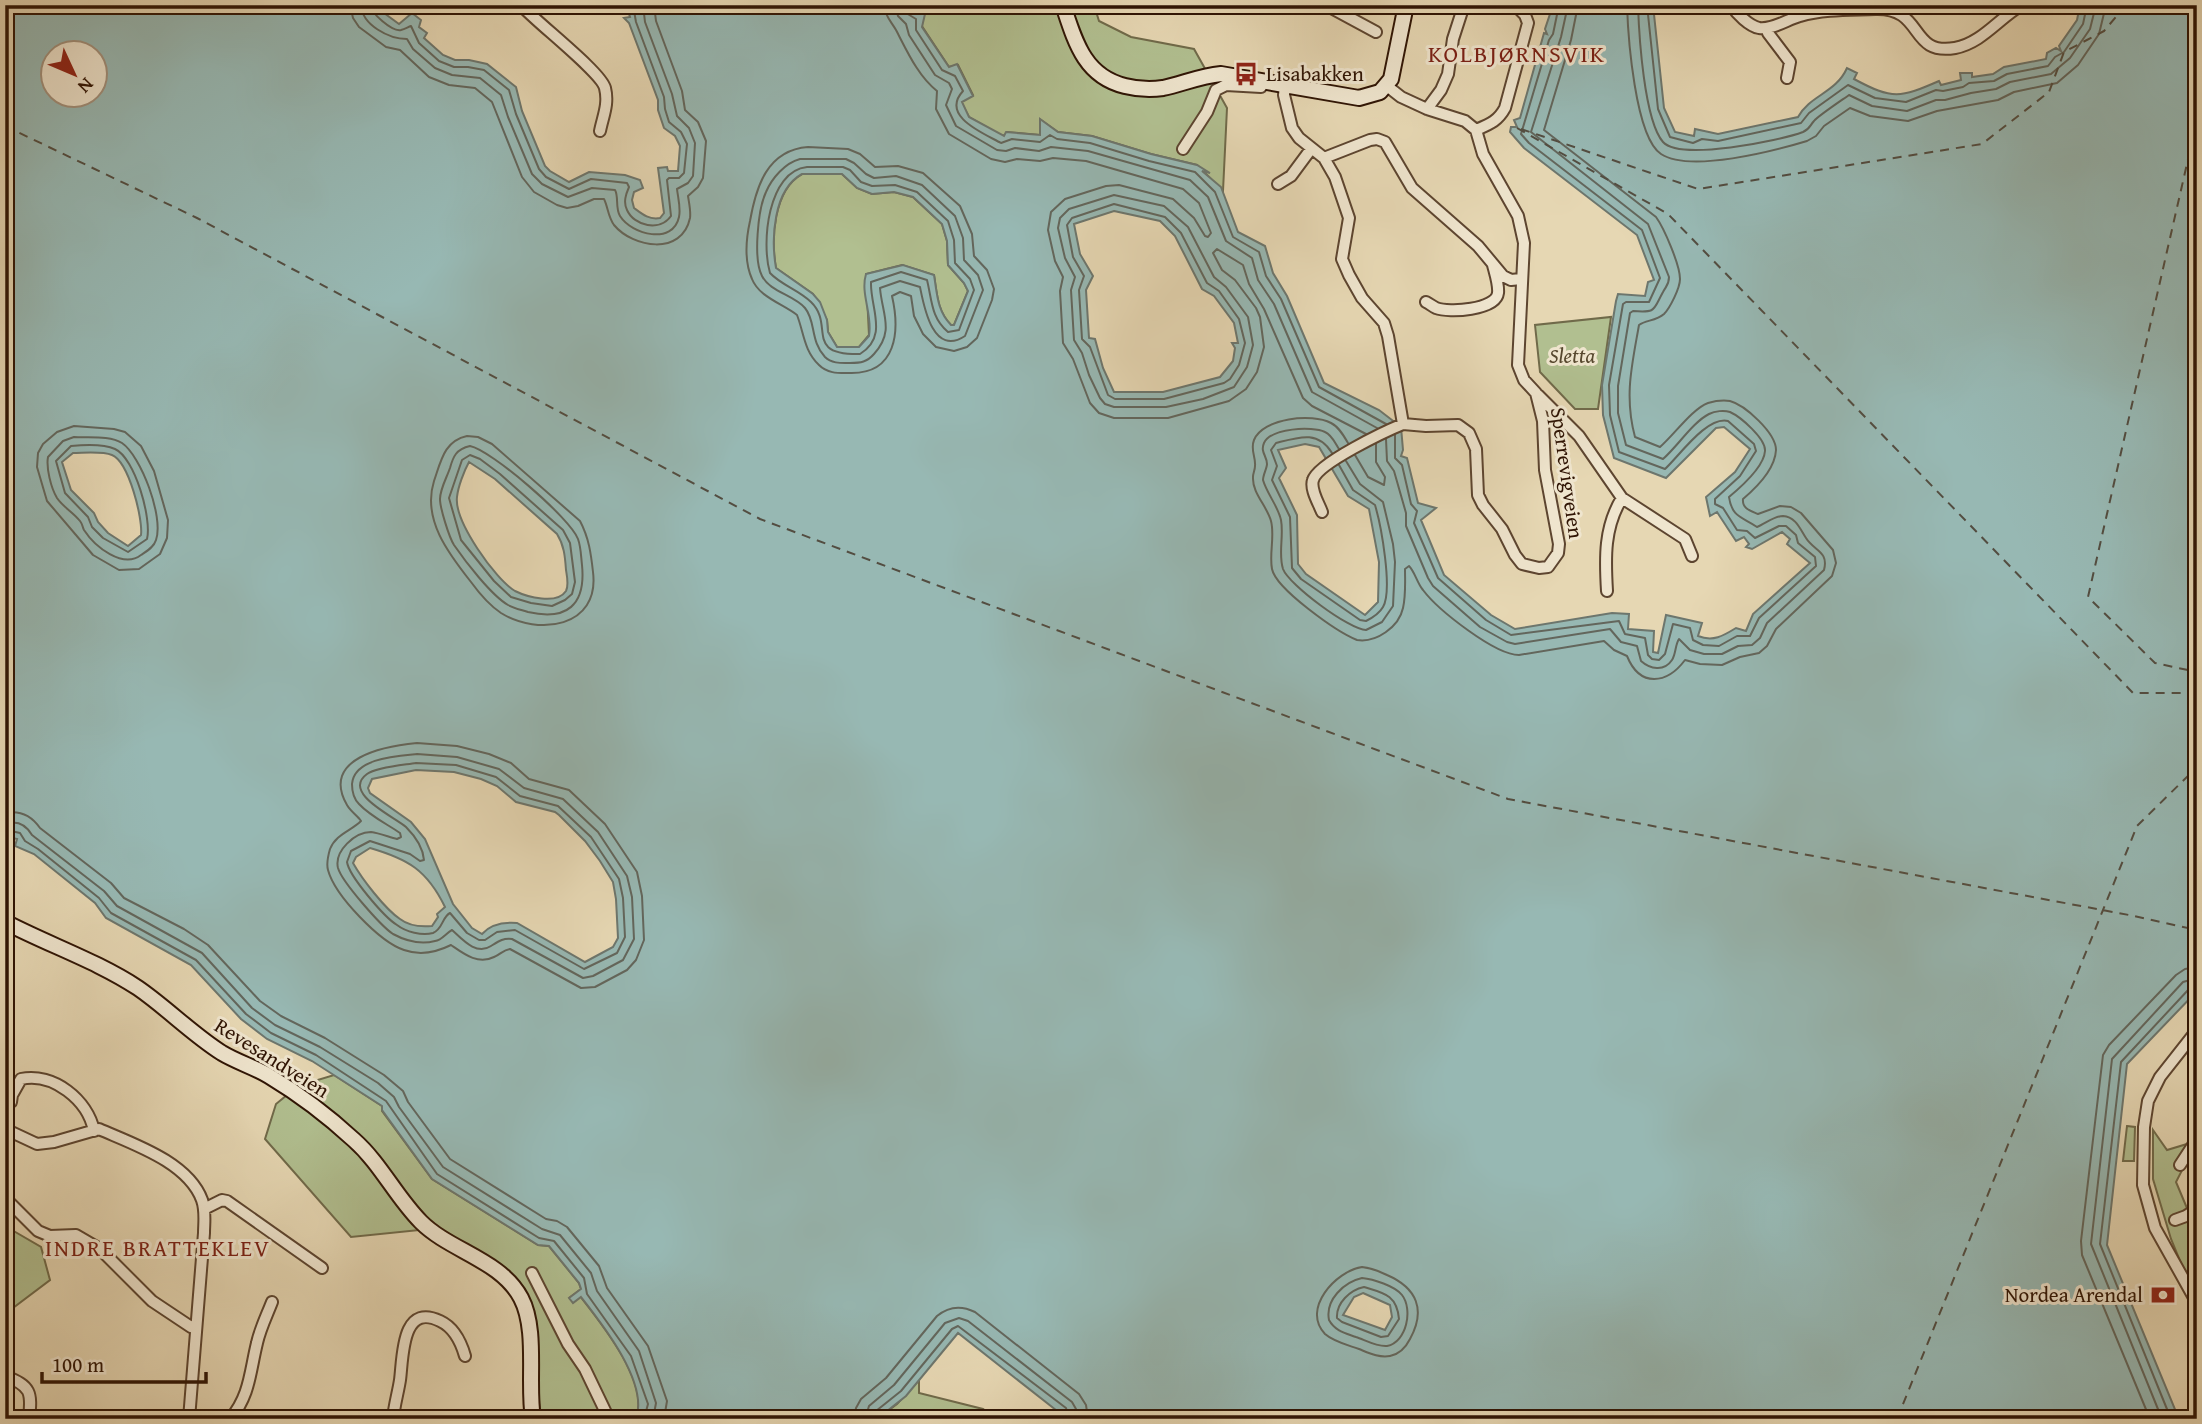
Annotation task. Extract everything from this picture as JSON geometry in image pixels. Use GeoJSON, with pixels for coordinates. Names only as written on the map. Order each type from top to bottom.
{"type":"FeatureCollection","features":[{"type":"Feature","properties":{"kind":"main road"},"geometry":{"type":"LineString","coordinates":[[1063,5],[1084,60],[1094,71],[1116,84],[1159,89],[1221,74],[1284,88],[1359,98],[1374,95],[1387,86],[1394,70],[1406,5]]}},
{"type":"Feature","properties":{"kind":"main road","name":"Revesandveien"},"geometry":{"type":"LineString","coordinates":[[5,922],[109,971],[139,989],[224,1054],[268,1075],[290,1090],[356,1141],[373,1159],[420,1222],[495,1270],[514,1287],[525,1306],[529,1328],[533,1419]]}},
{"type":"Feature","properties":{"kind":"street"},"geometry":{"type":"LineString","coordinates":[[521,5],[605,85],[607,108],[600,131]]}},
{"type":"Feature","properties":{"kind":"street"},"geometry":{"type":"LineString","coordinates":[[1325,5],[1376,32]]}},
{"type":"Feature","properties":{"kind":"street"},"geometry":{"type":"LineString","coordinates":[[1427,109],[1441,90],[1448,74],[1453,39],[1464,5]]}},
{"type":"Feature","properties":{"kind":"street"},"geometry":{"type":"LineString","coordinates":[[1387,86],[1401,97],[1427,109],[1465,121],[1476,130],[1493,123],[1505,107],[1528,23],[1525,15],[1515,5]]}},
{"type":"Feature","properties":{"kind":"street"},"geometry":{"type":"LineString","coordinates":[[1731,5],[1758,28],[1767,28],[1800,16],[1894,9],[1910,21],[1924,42],[1937,48],[1955,48],[1973,42],[2006,14],[2022,5]]}},
{"type":"Feature","properties":{"kind":"street"},"geometry":{"type":"LineString","coordinates":[[1767,28],[1790,62],[1787,78]]}},
{"type":"Feature","properties":{"kind":"street"},"geometry":{"type":"LineString","coordinates":[[1183,149],[1207,112],[1216,90],[1226,85],[1284,88],[1292,128],[1311,149],[1324,158],[1335,177],[1349,218],[1342,259],[1362,298],[1384,323],[1403,424]]}},
{"type":"Feature","properties":{"kind":"street","name":"Sperrevigveien"},"geometry":{"type":"LineString","coordinates":[[1321,512],[1312,484],[1314,475],[1328,464],[1403,424],[1458,425],[1469,433],[1476,449],[1478,495],[1522,564],[1548,567],[1558,553],[1559,544],[1545,470],[1543,421],[1536,393],[1524,380],[1518,365],[1524,243],[1518,215],[1483,154],[1476,130]]}},
{"type":"Feature","properties":{"kind":"street"},"geometry":{"type":"LineString","coordinates":[[1324,158],[1370,140],[1385,142],[1412,188],[1478,246],[1503,276],[1511,280],[1521,279]]}},
{"type":"Feature","properties":{"kind":"street"},"geometry":{"type":"LineString","coordinates":[[1278,184],[1291,176],[1311,149]]}},
{"type":"Feature","properties":{"kind":"street"},"geometry":{"type":"LineString","coordinates":[[1426,302],[1452,311],[1485,306],[1495,300],[1498,293],[1493,262]]}},
{"type":"Feature","properties":{"kind":"street"},"geometry":{"type":"LineString","coordinates":[[1536,393],[1585,443],[1622,498],[1685,539],[1692,556]]}},
{"type":"Feature","properties":{"kind":"street"},"geometry":{"type":"LineString","coordinates":[[1607,591],[1607,541],[1614,510],[1622,498]]}},
{"type":"Feature","properties":{"kind":"street"},"geometry":{"type":"LineString","coordinates":[[2197,1030],[2160,1077],[2148,1101],[2143,1185],[2149,1212],[2164,1245],[2197,1303]]}},
{"type":"Feature","properties":{"kind":"street"},"geometry":{"type":"LineString","coordinates":[[11,1102],[21,1079],[35,1078],[52,1083],[74,1095],[87,1112],[94,1131]]}},
{"type":"Feature","properties":{"kind":"street"},"geometry":{"type":"LineString","coordinates":[[5,1129],[37,1144],[99,1129],[169,1162],[195,1188],[204,1209],[189,1419]]}},
{"type":"Feature","properties":{"kind":"street"},"geometry":{"type":"LineString","coordinates":[[2180,1165],[2197,1139]]}},
{"type":"Feature","properties":{"kind":"street"},"geometry":{"type":"LineString","coordinates":[[204,1209],[222,1200],[227,1201],[322,1268]]}},
{"type":"Feature","properties":{"kind":"street"},"geometry":{"type":"LineString","coordinates":[[8,1201],[38,1230],[50,1236],[76,1235],[93,1244],[163,1310],[196,1328]]}},
{"type":"Feature","properties":{"kind":"street"},"geometry":{"type":"LineString","coordinates":[[2175,1220],[2197,1209]]}},
{"type":"Feature","properties":{"kind":"street"},"geometry":{"type":"LineString","coordinates":[[532,1273],[568,1344],[585,1368],[609,1419]]}},
{"type":"Feature","properties":{"kind":"street"},"geometry":{"type":"LineString","coordinates":[[230,1419],[247,1392],[257,1341],[272,1302]]}},
{"type":"Feature","properties":{"kind":"street"},"geometry":{"type":"LineString","coordinates":[[393,1419],[404,1341],[408,1328],[415,1321],[430,1318],[445,1323],[456,1335],[465,1356]]}},
{"type":"Feature","properties":{"kind":"street"},"geometry":{"type":"LineString","coordinates":[[5,1376],[28,1388],[31,1405],[29,1419]]}},
{"type":"Feature","properties":{"kind":"street"},"geometry":{"type":"LineString","coordinates":[[112,1417],[142,1419]]}},
{"type":"Feature","properties":{"kind":"green space"},"geometry":{"type":"Polygon","coordinates":[[[908,5],[1094,5],[1099,21],[1131,37],[1194,49],[1227,108],[1223,191],[1197,165],[1092,136],[1058,132],[1041,120],[1040,135],[1007,132],[1004,137],[969,117],[961,102],[973,95],[958,65],[949,67],[908,5]]]}},
{"type":"Feature","properties":{"kind":"green space"},"geometry":{"type":"Polygon","coordinates":[[[802,174],[842,174],[857,188],[872,194],[894,192],[913,197],[942,224],[947,241],[948,265],[968,291],[954,325],[946,320],[940,308],[934,275],[902,265],[866,274],[869,335],[859,347],[837,347],[813,294],[776,268],[776,216],[785,192],[792,181],[802,174]]]}},
{"type":"Feature","properties":{"kind":"green space","name":"Sletta"},"geometry":{"type":"Polygon","coordinates":[[[1611,317],[1598,409],[1575,409],[1540,372],[1535,325],[1611,317]]]}},
{"type":"Feature","properties":{"kind":"green space"},"geometry":{"type":"Polygon","coordinates":[[[334,1075],[382,1106],[382,1111],[432,1179],[538,1245],[549,1246],[579,1283],[581,1289],[569,1298],[580,1296],[622,1354],[636,1389],[639,1405],[636,1419],[536,1419],[540,1410],[530,1309],[439,1228],[351,1237],[265,1139],[276,1104],[298,1086],[334,1075]]]}},
{"type":"Feature","properties":{"kind":"green space"},"geometry":{"type":"Polygon","coordinates":[[[2127,1126],[2135,1127],[2134,1161],[2123,1161],[2127,1126]]]}},
{"type":"Feature","properties":{"kind":"green space"},"geometry":{"type":"Polygon","coordinates":[[[2153,1130],[2167,1150],[2197,1141],[2176,1182],[2197,1232],[2197,1302],[2171,1239],[2153,1179],[2153,1130]]]}},
{"type":"Feature","properties":{"kind":"green space"},"geometry":{"type":"Polygon","coordinates":[[[5,1226],[41,1247],[50,1280],[5,1314],[5,1226]]]}},
{"type":"Feature","properties":{"kind":"green space"},"geometry":{"type":"Polygon","coordinates":[[[919,1380],[919,1393],[983,1409],[996,1419],[877,1419],[897,1404],[919,1380]]]}},
{"type":"Feature","properties":{"kind":"water"},"geometry":{"type":"Polygon","coordinates":[[[5,5],[373,5],[399,24],[412,13],[421,20],[419,27],[427,33],[424,38],[443,55],[455,60],[487,64],[516,87],[522,111],[545,166],[550,171],[569,182],[589,172],[625,175],[640,180],[643,188],[634,192],[634,208],[646,216],[660,218],[664,213],[658,168],[667,167],[668,171],[678,171],[680,146],[675,136],[664,128],[658,100],[629,23],[624,18],[630,17],[626,5],[908,5],[925,14],[922,27],[949,67],[957,64],[973,96],[962,102],[969,117],[1004,136],[1006,132],[1040,135],[1040,119],[1058,132],[1092,136],[1197,165],[1210,173],[1202,171],[1221,187],[1238,232],[1265,246],[1273,273],[1287,296],[1324,383],[1379,410],[1401,427],[1401,456],[1407,458],[1418,503],[1436,508],[1421,520],[1444,575],[1491,615],[1515,629],[1612,613],[1629,614],[1628,629],[1654,631],[1653,652],[1658,653],[1666,615],[1702,623],[1698,636],[1703,638],[1718,637],[1736,628],[1746,631],[1753,614],[1810,563],[1787,544],[1790,539],[1782,532],[1752,549],[1746,547],[1749,544],[1744,537],[1736,541],[1717,512],[1710,516],[1706,497],[1735,472],[1750,449],[1724,427],[1716,428],[1666,478],[1614,458],[1603,415],[1602,385],[1616,301],[1618,294],[1645,296],[1648,282],[1654,280],[1637,235],[1524,148],[1510,132],[1511,127],[1517,127],[1514,120],[1520,118],[1544,33],[1547,34],[1545,29],[1553,5],[1653,5],[1664,108],[1675,132],[1694,136],[1695,129],[1718,134],[1798,117],[1809,104],[1836,83],[1847,68],[1857,73],[1854,79],[1878,91],[1896,94],[1915,91],[1939,81],[1941,85],[1961,80],[1960,73],[1972,73],[1972,77],[1993,74],[2004,67],[2046,59],[2047,53],[2056,48],[2061,51],[2059,46],[2077,20],[2080,5],[2197,5],[2197,991],[2127,1064],[2107,1245],[2179,1419],[1062,1419],[1061,1414],[958,1333],[906,1396],[877,1419],[636,1419],[636,1389],[622,1355],[581,1297],[573,1303],[569,1298],[581,1289],[579,1283],[549,1246],[538,1245],[432,1179],[382,1110],[382,1106],[312,1061],[267,1039],[241,1019],[191,965],[106,918],[95,903],[34,854],[15,846],[17,839],[12,838],[10,845],[5,843],[5,5]],[[802,174],[792,181],[785,191],[776,216],[776,268],[820,302],[827,320],[828,332],[837,347],[859,347],[869,336],[864,289],[866,274],[903,265],[934,275],[940,308],[946,320],[954,325],[968,291],[948,265],[947,241],[942,224],[913,197],[894,192],[872,194],[857,188],[842,174],[802,174]],[[1114,211],[1074,224],[1080,254],[1093,276],[1086,290],[1089,338],[1095,339],[1103,368],[1114,392],[1163,392],[1220,377],[1233,361],[1235,348],[1232,343],[1238,343],[1234,323],[1214,296],[1202,289],[1175,236],[1160,221],[1114,211]],[[1305,444],[1278,450],[1286,468],[1279,478],[1297,515],[1298,564],[1306,574],[1365,615],[1378,602],[1379,562],[1369,509],[1348,496],[1319,447],[1305,444]],[[73,453],[62,462],[71,490],[94,513],[108,533],[128,546],[141,535],[137,505],[129,479],[118,460],[112,455],[73,453]],[[469,462],[457,497],[462,520],[477,548],[497,575],[515,591],[542,599],[562,595],[566,591],[568,580],[564,551],[557,534],[495,479],[469,462]],[[416,770],[372,779],[368,788],[370,793],[411,822],[425,839],[453,904],[472,928],[482,934],[498,924],[517,923],[585,962],[613,947],[618,938],[613,882],[585,841],[555,812],[516,802],[497,786],[454,772],[416,770]],[[370,848],[356,857],[353,863],[374,893],[407,923],[432,926],[437,914],[445,907],[431,884],[406,862],[370,848]],[[1363,1293],[1354,1297],[1343,1315],[1385,1330],[1392,1317],[1390,1305],[1363,1293]]]}},
{"type":"Feature","properties":{"kind":"ferry route"},"geometry":{"type":"LineString","coordinates":[[1521,129],[1698,189],[1982,144],[2049,92],[2064,52],[2104,31],[2126,5]]}},
{"type":"Feature","properties":{"kind":"ferry route"},"geometry":{"type":"LineString","coordinates":[[2197,120],[2088,597],[2155,663],[2197,672]]}},
{"type":"Feature","properties":{"kind":"ferry route"},"geometry":{"type":"LineString","coordinates":[[5,126],[197,218],[760,519],[1508,799],[2197,930]]}},
{"type":"Feature","properties":{"kind":"ferry route"},"geometry":{"type":"LineString","coordinates":[[1517,128],[1668,214],[2133,693],[2197,693]]}},
{"type":"Feature","properties":{"kind":"ferry route"},"geometry":{"type":"LineString","coordinates":[[1897,1419],[2137,826],[2197,767]]}},
{"type":"Feature","properties":{"kind":"place","name":"Lisabakken"},"geometry":{"type":"Point","coordinates":[1246,74]}},
{"type":"Feature","properties":{"kind":"place","name":"Nordea Arendal"},"geometry":{"type":"Point","coordinates":[2163,1295]}},
{"type":"Feature","properties":{"kind":"district","name":"KOLBJØRNSVIK"},"geometry":{"type":"Point","coordinates":[1517,54]}},
{"type":"Feature","properties":{"kind":"district","name":"INDRE BRATTEKLEV"},"geometry":{"type":"Point","coordinates":[158,1248]}}]}
